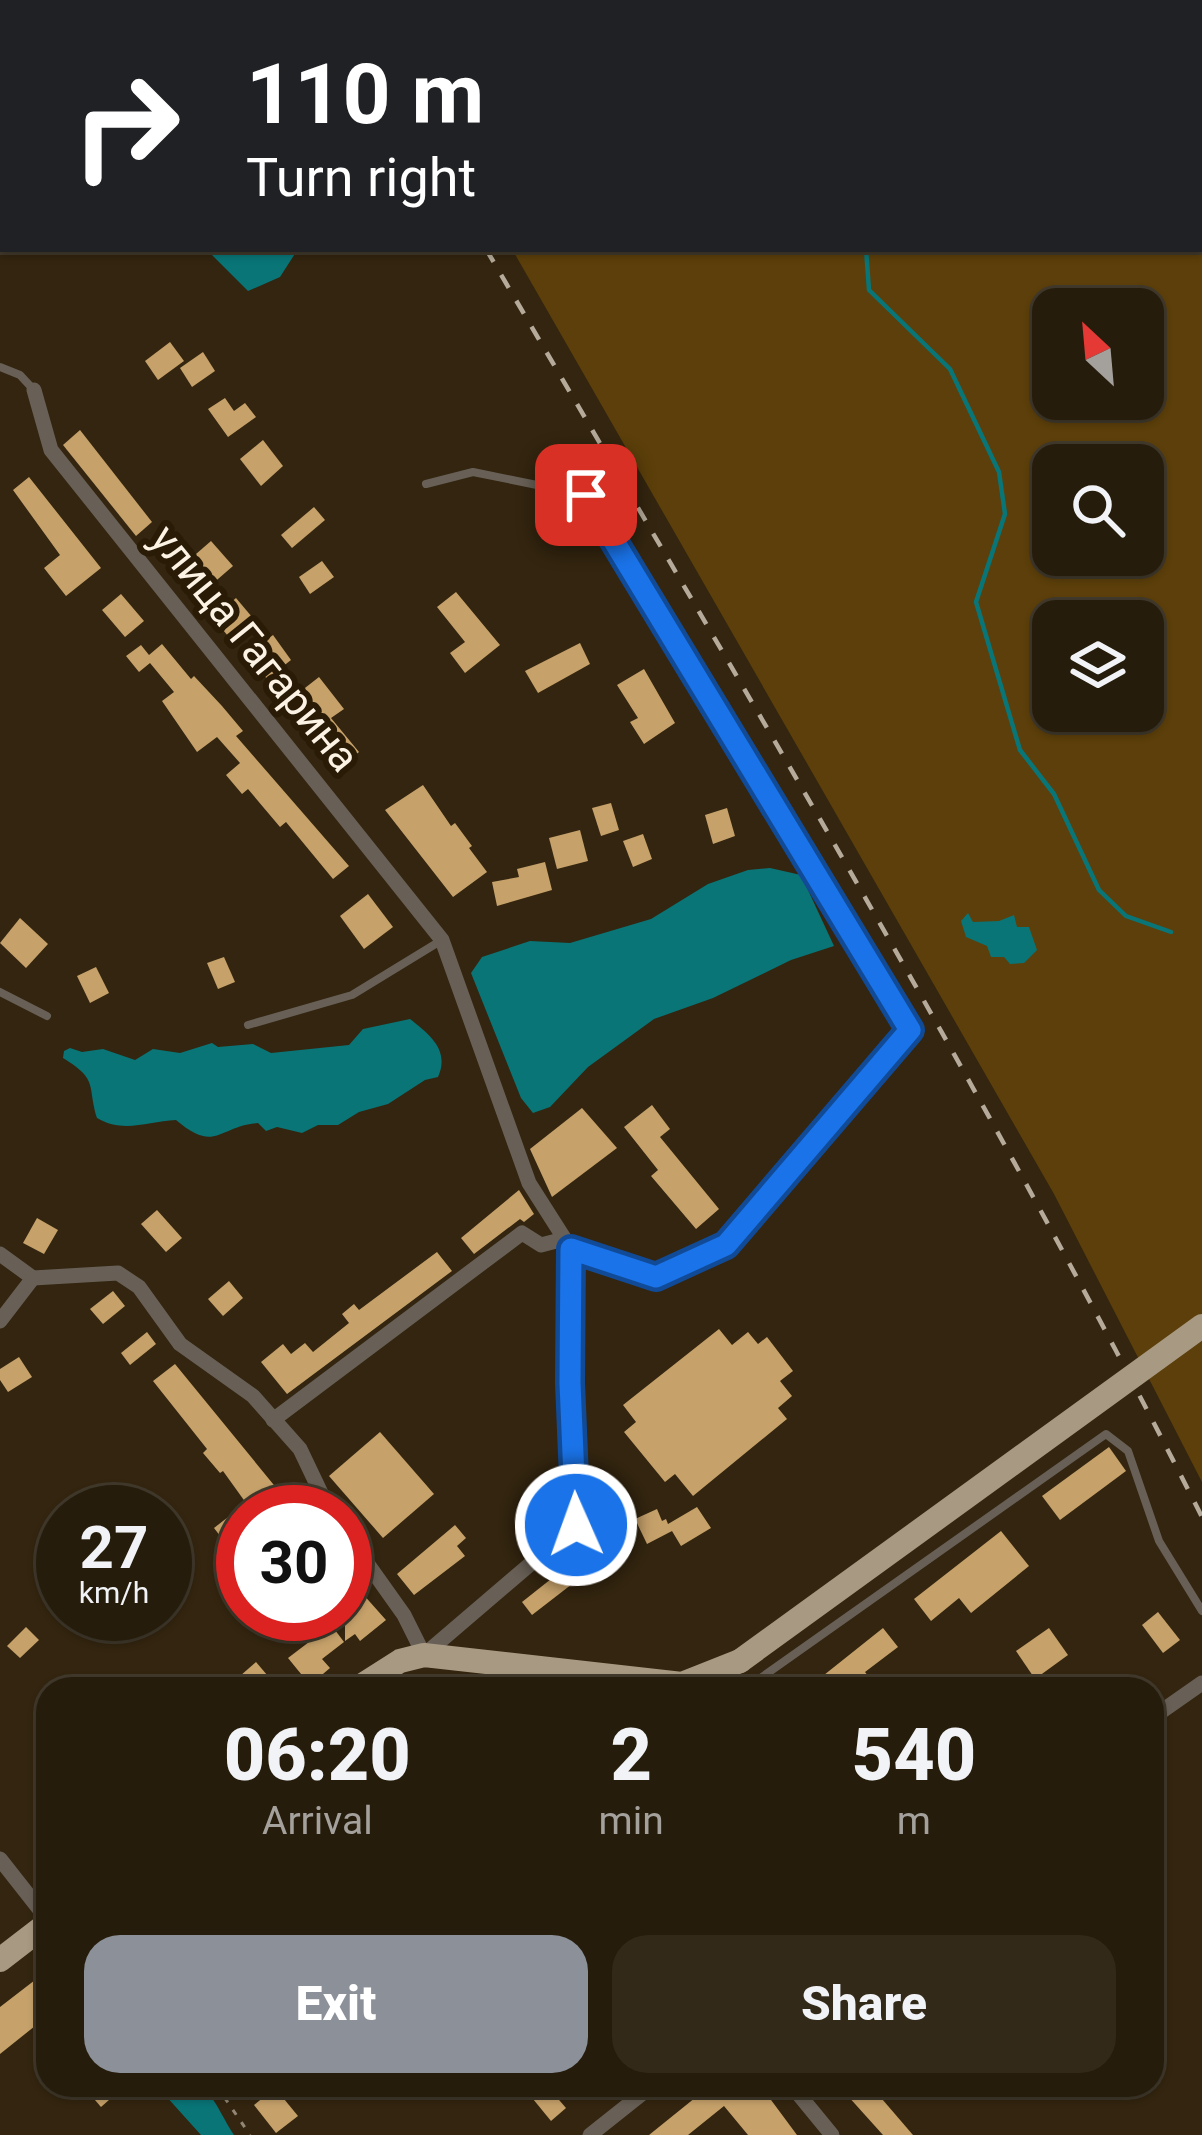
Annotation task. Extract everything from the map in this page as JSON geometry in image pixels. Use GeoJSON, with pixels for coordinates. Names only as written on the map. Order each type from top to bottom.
{"type":"FeatureCollection","features":[{"type":"Feature","properties":{"kind":"main road"},"geometry":{"type":"LineString","coordinates":[[708,1677],[740,1660],[1202,1326]]}},
{"type":"Feature","properties":{"kind":"main road"},"geometry":{"type":"LineString","coordinates":[[375,1677],[400,1661],[424,1655],[590,1677]]}},
{"type":"Feature","properties":{"kind":"main road"},"geometry":{"type":"LineString","coordinates":[[0,1960],[36,1932]]}},
{"type":"Feature","properties":{"kind":"street","name":"улица Гагарина"},"geometry":{"type":"LineString","coordinates":[[34,391],[51,450],[442,940],[529,1183],[568,1244]]}},
{"type":"Feature","properties":{"kind":"street"},"geometry":{"type":"LineString","coordinates":[[273,1420],[522,1233],[541,1245],[568,1244],[576,1525],[424,1655],[404,1615],[372,1570]]}},
{"type":"Feature","properties":{"kind":"street"},"geometry":{"type":"LineString","coordinates":[[0,1254],[33,1278],[118,1273],[139,1287],[179,1344],[253,1396],[300,1449],[317,1485]]}},
{"type":"Feature","properties":{"kind":"street"},"geometry":{"type":"LineString","coordinates":[[0,1321],[33,1278]]}},
{"type":"Feature","properties":{"kind":"street"},"geometry":{"type":"LineString","coordinates":[[1164,1710],[1202,1683]]}},
{"type":"Feature","properties":{"kind":"street"},"geometry":{"type":"LineString","coordinates":[[0,1859],[36,1906]]}},
{"type":"Feature","properties":{"kind":"street"},"geometry":{"type":"LineString","coordinates":[[590,2135],[638,2097]]}},
{"type":"Feature","properties":{"kind":"street"},"geometry":{"type":"LineString","coordinates":[[801,2097],[832,2135]]}},
{"type":"Feature","properties":{"kind":"lane"},"geometry":{"type":"LineString","coordinates":[[0,367],[20,375],[34,391]]}},
{"type":"Feature","properties":{"kind":"lane"},"geometry":{"type":"LineString","coordinates":[[427,484],[472,472],[586,495],[910,1030],[726,1245],[656,1277],[568,1244]]}},
{"type":"Feature","properties":{"kind":"lane"},"geometry":{"type":"LineString","coordinates":[[248,1025],[352,994],[442,940]]}},
{"type":"Feature","properties":{"kind":"lane"},"geometry":{"type":"LineString","coordinates":[[0,992],[47,1016]]}},
{"type":"Feature","properties":{"kind":"lane"},"geometry":{"type":"LineString","coordinates":[[762,1677],[1106,1434],[1128,1451],[1159,1541],[1202,1611]]}},
{"type":"Feature","properties":{"kind":"lane"},"geometry":{"type":"LineString","coordinates":[[576,1525],[619,1495]]}},
{"type":"Feature","properties":{"kind":"path"},"geometry":{"type":"LineString","coordinates":[[224,2097],[250,2135]]}},
{"type":"Feature","properties":{"kind":"shaded area"},"geometry":{"type":"Polygon","coordinates":[[[514,252],[1202,252],[1202,1482],[1054,1194],[514,252]]]}},
{"type":"Feature","properties":{"kind":"water"},"geometry":{"type":"Polygon","coordinates":[[[209,252],[296,252],[280,277],[248,291],[209,252]]]}},
{"type":"Feature","properties":{"kind":"water"},"geometry":{"type":"Polygon","coordinates":[[[770,868],[801,875],[834,946],[654,1019],[588,1067],[550,1107],[533,1113],[521,1098],[471,973],[482,957],[530,941],[570,943],[651,919],[708,884],[770,868]]]}},
{"type":"Feature","properties":{"kind":"water"},"geometry":{"type":"Polygon","coordinates":[[[968,913],[973,922],[1014,915],[1017,927],[1029,927],[1037,950],[1024,963],[991,957],[987,946],[966,937],[961,921],[968,913]]]}},
{"type":"Feature","properties":{"kind":"water"},"geometry":{"type":"Polygon","coordinates":[[[410,1019],[440,1051],[438,1077],[338,1125],[318,1125],[302,1133],[277,1127],[266,1131],[258,1123],[209,1137],[176,1120],[126,1126],[107,1123],[97,1118],[87,1078],[63,1058],[70,1048],[82,1052],[103,1049],[135,1060],[153,1049],[180,1053],[212,1043],[218,1047],[253,1044],[271,1053],[349,1045],[363,1029],[410,1019]]]}},
{"type":"Feature","properties":{"kind":"water"},"geometry":{"type":"Polygon","coordinates":[[[167,2097],[211,2097],[234,2135],[201,2135],[167,2097]]]}},
{"type":"Feature","properties":{"kind":"building"},"geometry":{"type":"Polygon","coordinates":[[[170,342],[184,361],[158,380],[145,361],[170,342]]]}},
{"type":"Feature","properties":{"kind":"building"},"geometry":{"type":"Polygon","coordinates":[[[203,352],[215,371],[192,387],[180,368],[203,352]]]}},
{"type":"Feature","properties":{"kind":"building"},"geometry":{"type":"Polygon","coordinates":[[[225,398],[234,411],[245,403],[256,417],[228,437],[208,409],[225,398]]]}},
{"type":"Feature","properties":{"kind":"building"},"geometry":{"type":"Polygon","coordinates":[[[80,430],[152,522],[136,536],[63,445],[80,430]]]}},
{"type":"Feature","properties":{"kind":"building"},"geometry":{"type":"Polygon","coordinates":[[[263,440],[283,466],[261,486],[240,459],[263,440]]]}},
{"type":"Feature","properties":{"kind":"building"},"geometry":{"type":"Polygon","coordinates":[[[29,477],[101,568],[66,596],[44,568],[60,555],[13,490],[29,477]]]}},
{"type":"Feature","properties":{"kind":"building"},"geometry":{"type":"Polygon","coordinates":[[[314,507],[325,520],[292,548],[281,535],[314,507]]]}},
{"type":"Feature","properties":{"kind":"building"},"geometry":{"type":"Polygon","coordinates":[[[211,541],[233,566],[195,599],[173,574],[211,541]]]}},
{"type":"Feature","properties":{"kind":"building"},"geometry":{"type":"Polygon","coordinates":[[[322,561],[334,577],[310,594],[299,577],[322,561]]]}},
{"type":"Feature","properties":{"kind":"building"},"geometry":{"type":"Polygon","coordinates":[[[456,592],[500,645],[465,673],[450,653],[465,642],[437,607],[456,592]]]}},
{"type":"Feature","properties":{"kind":"building"},"geometry":{"type":"Polygon","coordinates":[[[121,594],[144,621],[125,637],[102,610],[121,594]]]}},
{"type":"Feature","properties":{"kind":"building"},"geometry":{"type":"Polygon","coordinates":[[[236,598],[252,617],[228,636],[213,618],[236,598]]]}},
{"type":"Feature","properties":{"kind":"building"},"geometry":{"type":"Polygon","coordinates":[[[273,635],[291,660],[267,679],[248,654],[273,635]]]}},
{"type":"Feature","properties":{"kind":"building"},"geometry":{"type":"Polygon","coordinates":[[[580,643],[590,664],[538,693],[525,671],[580,643]]]}},
{"type":"Feature","properties":{"kind":"building"},"geometry":{"type":"Polygon","coordinates":[[[162,644],[222,706],[243,731],[236,736],[349,866],[333,879],[286,822],[280,827],[248,789],[242,794],[226,775],[240,763],[217,737],[197,752],[162,701],[174,692],[150,663],[139,672],[126,656],[141,645],[149,655],[162,644]]]}},
{"type":"Feature","properties":{"kind":"building"},"geometry":{"type":"Polygon","coordinates":[[[644,669],[675,723],[644,744],[630,722],[638,718],[617,685],[644,669]]]}},
{"type":"Feature","properties":{"kind":"building"},"geometry":{"type":"Polygon","coordinates":[[[319,677],[344,709],[331,718],[359,752],[337,770],[287,702],[319,677]]]}},
{"type":"Feature","properties":{"kind":"building"},"geometry":{"type":"Polygon","coordinates":[[[423,785],[487,872],[453,897],[385,810],[423,785]]]}},
{"type":"Feature","properties":{"kind":"building"},"geometry":{"type":"Polygon","coordinates":[[[611,803],[619,830],[601,836],[592,808],[611,803]]]}},
{"type":"Feature","properties":{"kind":"building"},"geometry":{"type":"Polygon","coordinates":[[[727,808],[735,836],[713,844],[705,815],[727,808]]]}},
{"type":"Feature","properties":{"kind":"building"},"geometry":{"type":"Polygon","coordinates":[[[580,830],[588,861],[557,869],[549,838],[580,830]]]}},
{"type":"Feature","properties":{"kind":"building"},"geometry":{"type":"Polygon","coordinates":[[[643,834],[652,859],[633,867],[623,841],[643,834]]]}},
{"type":"Feature","properties":{"kind":"building"},"geometry":{"type":"Polygon","coordinates":[[[545,862],[552,890],[497,906],[492,882],[519,877],[517,869],[545,862]]]}},
{"type":"Feature","properties":{"kind":"building"},"geometry":{"type":"Polygon","coordinates":[[[368,894],[393,927],[364,949],[340,916],[368,894]]]}},
{"type":"Feature","properties":{"kind":"building"},"geometry":{"type":"Polygon","coordinates":[[[20,918],[48,944],[26,968],[0,943],[20,918]]]}},
{"type":"Feature","properties":{"kind":"building"},"geometry":{"type":"Polygon","coordinates":[[[224,957],[235,982],[218,989],[207,963],[224,957]]]}},
{"type":"Feature","properties":{"kind":"building"},"geometry":{"type":"Polygon","coordinates":[[[96,967],[109,993],[90,1003],[77,976],[96,967]]]}},
{"type":"Feature","properties":{"kind":"building"},"geometry":{"type":"Polygon","coordinates":[[[652,1105],[670,1129],[660,1137],[719,1209],[696,1229],[651,1176],[658,1170],[624,1127],[652,1105]]]}},
{"type":"Feature","properties":{"kind":"building"},"geometry":{"type":"Polygon","coordinates":[[[582,1108],[617,1148],[552,1197],[530,1149],[582,1108]]]}},
{"type":"Feature","properties":{"kind":"building"},"geometry":{"type":"Polygon","coordinates":[[[519,1190],[534,1214],[524,1222],[520,1219],[474,1254],[461,1238],[519,1190]]]}},
{"type":"Feature","properties":{"kind":"building"},"geometry":{"type":"Polygon","coordinates":[[[157,1210],[182,1238],[166,1252],[141,1224],[157,1210]]]}},
{"type":"Feature","properties":{"kind":"building"},"geometry":{"type":"Polygon","coordinates":[[[37,1218],[58,1230],[44,1254],[23,1243],[37,1218]]]}},
{"type":"Feature","properties":{"kind":"building"},"geometry":{"type":"Polygon","coordinates":[[[437,1252],[452,1271],[287,1394],[261,1362],[283,1344],[291,1354],[305,1343],[313,1352],[349,1323],[342,1314],[354,1304],[359,1310],[437,1252]]]}},
{"type":"Feature","properties":{"kind":"building"},"geometry":{"type":"Polygon","coordinates":[[[229,1281],[243,1298],[223,1316],[208,1299],[229,1281]]]}},
{"type":"Feature","properties":{"kind":"building"},"geometry":{"type":"Polygon","coordinates":[[[113,1291],[125,1306],[103,1324],[90,1309],[113,1291]]]}},
{"type":"Feature","properties":{"kind":"building"},"geometry":{"type":"Polygon","coordinates":[[[719,1329],[732,1345],[748,1332],[758,1344],[767,1337],[793,1371],[780,1381],[792,1396],[778,1408],[787,1419],[693,1496],[675,1474],[665,1482],[624,1432],[636,1422],[623,1405],[719,1329]]]}},
{"type":"Feature","properties":{"kind":"building"},"geometry":{"type":"Polygon","coordinates":[[[147,1332],[156,1344],[130,1365],[121,1353],[147,1332]]]}},
{"type":"Feature","properties":{"kind":"building"},"geometry":{"type":"Polygon","coordinates":[[[19,1357],[32,1377],[8,1392],[0,1380],[0,1369],[19,1357]]]}},
{"type":"Feature","properties":{"kind":"building"},"geometry":{"type":"Polygon","coordinates":[[[175,1364],[274,1485],[233,1485],[203,1453],[207,1449],[153,1381],[175,1364]]]}},
{"type":"Feature","properties":{"kind":"building"},"geometry":{"type":"Polygon","coordinates":[[[380,1432],[434,1494],[383,1538],[372,1525],[372,1485],[337,1485],[329,1476],[380,1432]]]}},
{"type":"Feature","properties":{"kind":"building"},"geometry":{"type":"Polygon","coordinates":[[[1109,1447],[1126,1471],[1060,1520],[1042,1496],[1109,1447]]]}},
{"type":"Feature","properties":{"kind":"building"},"geometry":{"type":"Polygon","coordinates":[[[697,1507],[711,1528],[681,1546],[672,1531],[647,1544],[635,1519],[657,1509],[668,1524],[697,1507]]]}},
{"type":"Feature","properties":{"kind":"building"},"geometry":{"type":"Polygon","coordinates":[[[455,1525],[466,1538],[457,1546],[465,1556],[414,1595],[397,1574],[455,1525]]]}},
{"type":"Feature","properties":{"kind":"building"},"geometry":{"type":"Polygon","coordinates":[[[1001,1531],[1029,1566],[971,1613],[959,1598],[931,1621],[914,1599],[1001,1531]]]}},
{"type":"Feature","properties":{"kind":"building"},"geometry":{"type":"Polygon","coordinates":[[[575,1560],[585,1574],[532,1615],[522,1602],[575,1560]]]}},
{"type":"Feature","properties":{"kind":"building"},"geometry":{"type":"Polygon","coordinates":[[[372,1604],[386,1620],[372,1631],[372,1604]]]}},
{"type":"Feature","properties":{"kind":"building"},"geometry":{"type":"Polygon","coordinates":[[[1158,1612],[1180,1640],[1163,1653],[1142,1625],[1158,1612]]]}},
{"type":"Feature","properties":{"kind":"building"},"geometry":{"type":"Polygon","coordinates":[[[26,1627],[38,1641],[20,1658],[7,1646],[26,1627]]]}},
{"type":"Feature","properties":{"kind":"building"},"geometry":{"type":"Polygon","coordinates":[[[883,1628],[898,1647],[865,1672],[867,1677],[824,1675],[883,1628]]]}},
{"type":"Feature","properties":{"kind":"building"},"geometry":{"type":"Polygon","coordinates":[[[1049,1628],[1068,1655],[1034,1677],[1016,1651],[1049,1628]]]}},
{"type":"Feature","properties":{"kind":"building"},"geometry":{"type":"Polygon","coordinates":[[[308,1641],[344,1642],[322,1659],[330,1668],[319,1677],[303,1677],[288,1658],[308,1641]]]}},
{"type":"Feature","properties":{"kind":"building"},"geometry":{"type":"Polygon","coordinates":[[[256,1662],[269,1677],[241,1677],[256,1662]]]}},
{"type":"Feature","properties":{"kind":"building"},"geometry":{"type":"Polygon","coordinates":[[[36,1979],[36,2027],[0,2054],[0,2007],[36,1979]]]}},
{"type":"Feature","properties":{"kind":"building"},"geometry":{"type":"Polygon","coordinates":[[[92,2097],[112,2097],[101,2107],[92,2097]]]}},
{"type":"Feature","properties":{"kind":"building"},"geometry":{"type":"Polygon","coordinates":[[[264,2097],[282,2097],[298,2116],[276,2133],[254,2105],[264,2097]]]}},
{"type":"Feature","properties":{"kind":"building"},"geometry":{"type":"Polygon","coordinates":[[[556,2097],[566,2108],[551,2121],[533,2099],[556,2097]]]}},
{"type":"Feature","properties":{"kind":"building"},"geometry":{"type":"Polygon","coordinates":[[[696,2097],[769,2097],[797,2135],[748,2135],[724,2106],[688,2135],[649,2135],[696,2097]]]}},
{"type":"Feature","properties":{"kind":"building"},"geometry":{"type":"Polygon","coordinates":[[[849,2097],[880,2097],[913,2135],[883,2135],[849,2097]]]}},
{"type":"Feature","properties":{"kind":"waterway"},"geometry":{"type":"LineString","coordinates":[[866,252],[869,290],[950,369],[999,472],[1005,514],[976,602],[1020,750],[1054,794],[1099,890],[1126,916],[1171,932]]}},
{"type":"Feature","properties":{"kind":"railway"},"geometry":{"type":"LineString","coordinates":[[488,252],[944,1036],[1202,1517]]}},
{"type":"Feature","properties":{"kind":"route"},"geometry":{"type":"LineString","coordinates":[[576,1525],[571,1249],[656,1277],[726,1245],[910,1030],[586,495]]}}]}
